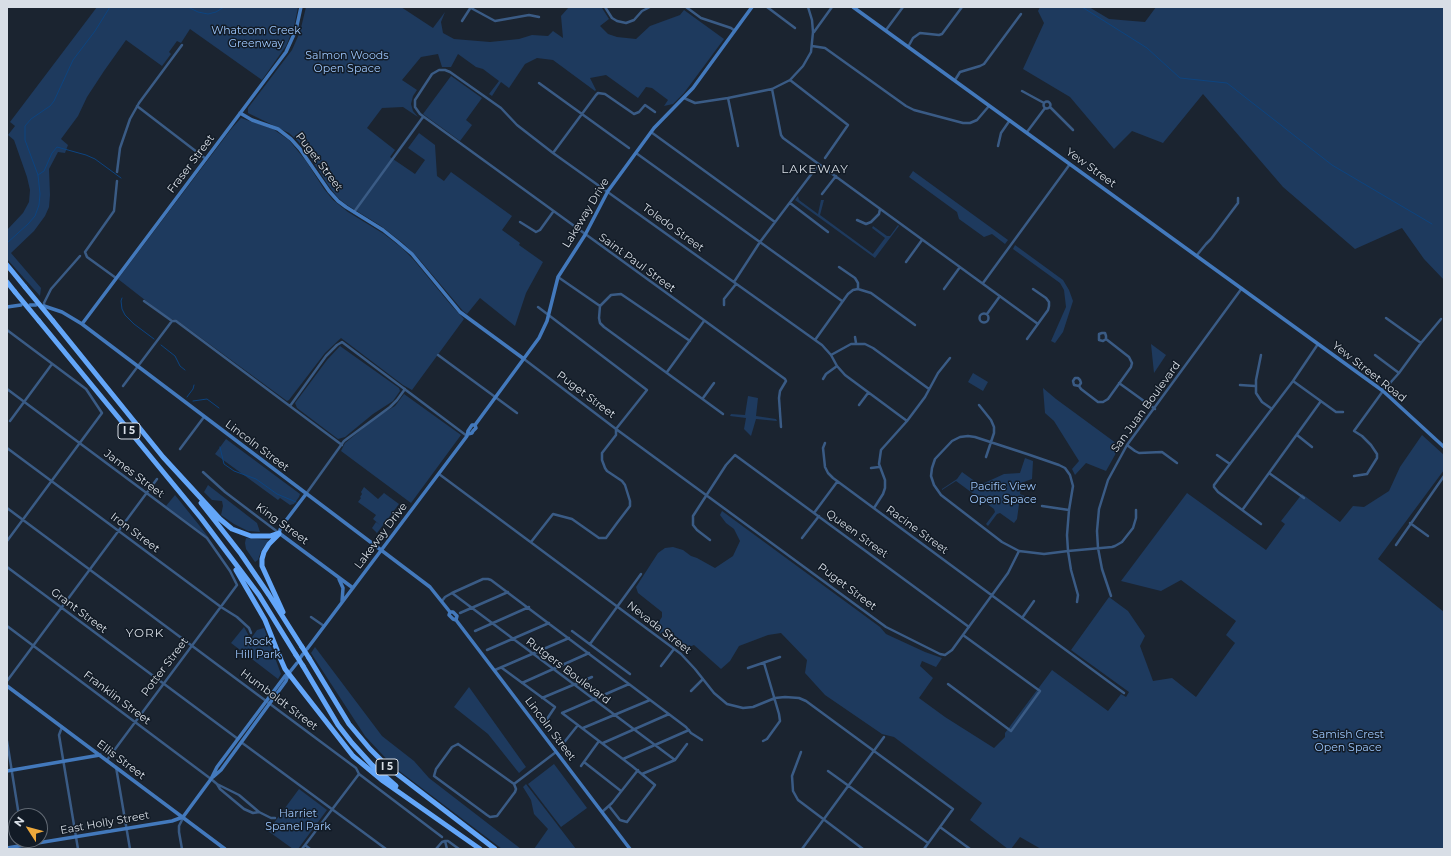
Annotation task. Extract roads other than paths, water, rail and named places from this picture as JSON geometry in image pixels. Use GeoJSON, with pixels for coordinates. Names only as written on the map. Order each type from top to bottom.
{"type":"FeatureCollection","features":[{"type":"Feature","properties":{"kind":"highway","name":"I 5"},"geometry":{"type":"LineString","coordinates":[[7,265],[180,476],[241,554],[305,648],[309,658],[350,724],[370,749],[388,767],[495,849]]}},
{"type":"Feature","properties":{"kind":"highway","name":"I 5"},"geometry":{"type":"LineString","coordinates":[[7,282],[219,542],[258,595],[298,657],[338,725],[352,743],[372,765],[393,784],[480,849]]}},
{"type":"Feature","properties":{"kind":"highway"},"geometry":{"type":"LineString","coordinates":[[180,476],[220,519],[232,529],[252,536],[270,536],[279,533]]}},
{"type":"Feature","properties":{"kind":"highway"},"geometry":{"type":"LineString","coordinates":[[279,533],[264,552],[262,566],[291,629]]}},
{"type":"Feature","properties":{"kind":"highway"},"geometry":{"type":"LineString","coordinates":[[219,542],[265,620],[280,660],[289,674],[353,756],[383,781],[430,813]]}},
{"type":"Feature","properties":{"kind":"street","name":"Fraser Street"},"geometry":{"type":"LineString","coordinates":[[82,324],[290,45],[296,30],[301,7]]}},
{"type":"Feature","properties":{"kind":"street"},"geometry":{"type":"LineString","coordinates":[[462,21],[471,7],[495,22],[529,15],[539,17]]}},
{"type":"Feature","properties":{"kind":"street"},"geometry":{"type":"LineString","coordinates":[[605,7],[612,18],[626,23],[634,20],[642,11],[650,7]]}},
{"type":"Feature","properties":{"kind":"street"},"geometry":{"type":"LineString","coordinates":[[686,7],[701,18],[735,31]]}},
{"type":"Feature","properties":{"kind":"street","name":"Lakeway Drive"},"geometry":{"type":"LineString","coordinates":[[305,648],[342,603],[468,435],[468,431],[472,425],[475,425],[540,337],[548,315],[558,277],[585,235],[608,191],[651,132],[696,84],[752,7]]}},
{"type":"Feature","properties":{"kind":"street"},"geometry":{"type":"LineString","coordinates":[[767,7],[795,28]]}},
{"type":"Feature","properties":{"kind":"street"},"geometry":{"type":"LineString","coordinates":[[684,98],[695,103],[772,90],[796,76],[807,61],[812,46],[814,32],[808,7]]}},
{"type":"Feature","properties":{"kind":"street"},"geometry":{"type":"LineString","coordinates":[[814,32],[832,7]]}},
{"type":"Feature","properties":{"kind":"street","name":"Yew Street"},"geometry":{"type":"LineString","coordinates":[[853,7],[1318,344]]}},
{"type":"Feature","properties":{"kind":"street"},"geometry":{"type":"LineString","coordinates":[[886,30],[903,7]]}},
{"type":"Feature","properties":{"kind":"street"},"geometry":{"type":"LineString","coordinates":[[908,46],[913,38],[920,32],[942,34],[962,7]]}},
{"type":"Feature","properties":{"kind":"street"},"geometry":{"type":"LineString","coordinates":[[954,80],[960,72],[984,64],[1021,14]]}},
{"type":"Feature","properties":{"kind":"street"},"geometry":{"type":"LineString","coordinates":[[118,172],[120,148],[130,119],[137,106],[182,45]]}},
{"type":"Feature","properties":{"kind":"street"},"geometry":{"type":"LineString","coordinates":[[812,46],[825,48],[880,88],[914,110],[963,123],[970,123],[977,120],[989,105]]}},
{"type":"Feature","properties":{"kind":"street","name":"Toledo Street"},"geometry":{"type":"LineString","coordinates":[[423,117],[415,107],[416,98],[432,74],[442,70],[452,73],[500,108],[517,125],[553,153],[815,340],[831,355],[837,366],[849,379],[907,421]]}},
{"type":"Feature","properties":{"kind":"street"},"geometry":{"type":"LineString","coordinates":[[790,80],[848,125],[825,158]]}},
{"type":"Feature","properties":{"kind":"street"},"geometry":{"type":"LineString","coordinates":[[538,82],[629,148]]}},
{"type":"Feature","properties":{"kind":"street"},"geometry":{"type":"LineString","coordinates":[[772,90],[781,135],[1038,324]]}},
{"type":"Feature","properties":{"kind":"street"},"geometry":{"type":"LineString","coordinates":[[1022,91],[1044,103],[1047,101],[1050,102],[1050,107],[1074,130]]}},
{"type":"Feature","properties":{"kind":"street"},"geometry":{"type":"LineString","coordinates":[[553,153],[596,95],[602,93],[634,114],[645,105],[655,112]]}},
{"type":"Feature","properties":{"kind":"street"},"geometry":{"type":"LineString","coordinates":[[728,98],[738,146]]}},
{"type":"Feature","properties":{"kind":"street"},"geometry":{"type":"LineString","coordinates":[[1044,103],[1043,106],[1045,108]]}},
{"type":"Feature","properties":{"kind":"street"},"geometry":{"type":"LineString","coordinates":[[137,106],[206,159]]}},
{"type":"Feature","properties":{"kind":"street"},"geometry":{"type":"LineString","coordinates":[[1027,132],[1045,108],[1050,107]]}},
{"type":"Feature","properties":{"kind":"street","name":"Puget Street"},"geometry":{"type":"LineString","coordinates":[[240,113],[252,120],[278,129],[291,138],[329,191],[342,204],[383,230],[412,254],[460,312],[616,430],[886,627],[940,654],[945,655],[952,650],[963,635]]}},
{"type":"Feature","properties":{"kind":"street"},"geometry":{"type":"LineString","coordinates":[[354,212],[423,117]]}},
{"type":"Feature","properties":{"kind":"street","name":"Saint Paul Street"},"geometry":{"type":"LineString","coordinates":[[423,117],[785,379],[786,381],[780,391],[779,398],[781,427]]}},
{"type":"Feature","properties":{"kind":"street"},"geometry":{"type":"LineString","coordinates":[[998,146],[1001,133],[1010,120]]}},
{"type":"Feature","properties":{"kind":"street"},"geometry":{"type":"LineString","coordinates":[[651,132],[775,222]]}},
{"type":"Feature","properties":{"kind":"street"},"geometry":{"type":"LineString","coordinates":[[636,153],[842,301]]}},
{"type":"Feature","properties":{"kind":"street"},"geometry":{"type":"LineString","coordinates":[[724,305],[724,299],[760,242],[819,164]]}},
{"type":"Feature","properties":{"kind":"street"},"geometry":{"type":"LineString","coordinates":[[983,283],[1070,164]]}},
{"type":"Feature","properties":{"kind":"street"},"geometry":{"type":"LineString","coordinates":[[822,194],[836,176]]}},
{"type":"Feature","properties":{"kind":"street"},"geometry":{"type":"LineString","coordinates":[[116,278],[88,257],[85,252],[114,211],[117,181]]}},
{"type":"Feature","properties":{"kind":"street"},"geometry":{"type":"LineString","coordinates":[[1197,255],[1238,203],[1238,198]]}},
{"type":"Feature","properties":{"kind":"street"},"geometry":{"type":"LineString","coordinates":[[790,203],[828,232]]}},
{"type":"Feature","properties":{"kind":"street"},"geometry":{"type":"LineString","coordinates":[[856,220],[866,224],[871,222],[878,214],[880,209]]}},
{"type":"Feature","properties":{"kind":"street"},"geometry":{"type":"LineString","coordinates":[[520,222],[536,232],[540,230],[553,212]]}},
{"type":"Feature","properties":{"kind":"street"},"geometry":{"type":"LineString","coordinates":[[906,262],[922,240]]}},
{"type":"Feature","properties":{"kind":"street"},"geometry":{"type":"LineString","coordinates":[[44,306],[48,293],[80,256]]}},
{"type":"Feature","properties":{"kind":"street"},"geometry":{"type":"LineString","coordinates":[[839,267],[855,278],[858,283],[858,289]]}},
{"type":"Feature","properties":{"kind":"street"},"geometry":{"type":"LineString","coordinates":[[944,289],[960,267]]}},
{"type":"Feature","properties":{"kind":"street"},"geometry":{"type":"LineString","coordinates":[[558,277],[600,306]]}},
{"type":"Feature","properties":{"kind":"street","name":"San Juan Boulevard"},"geometry":{"type":"LineString","coordinates":[[1111,596],[1102,569],[1098,548],[1098,520],[1103,493],[1114,467],[1127,445],[1155,409],[1242,288]]}},
{"type":"Feature","properties":{"kind":"street"},"geometry":{"type":"LineString","coordinates":[[815,340],[842,301],[851,291],[858,289],[871,293],[915,325]]}},
{"type":"Feature","properties":{"kind":"street"},"geometry":{"type":"LineString","coordinates":[[1027,339],[1048,310],[1049,302],[1033,289]]}},
{"type":"Feature","properties":{"kind":"street"},"geometry":{"type":"LineString","coordinates":[[690,341],[621,294],[611,295],[600,306],[599,318],[600,323],[604,327],[723,414]]}},
{"type":"Feature","properties":{"kind":"street"},"geometry":{"type":"LineString","coordinates":[[987,314],[1000,296]]}},
{"type":"Feature","properties":{"kind":"street"},"geometry":{"type":"LineString","coordinates":[[144,301],[172,321],[176,321],[342,444]]}},
{"type":"Feature","properties":{"kind":"street"},"geometry":{"type":"LineString","coordinates":[[7,308],[21,305]]}},
{"type":"Feature","properties":{"kind":"street"},"geometry":{"type":"LineString","coordinates":[[30,305],[36,305]]}},
{"type":"Feature","properties":{"kind":"street","name":"Lincoln Street"},"geometry":{"type":"LineString","coordinates":[[44,306],[62,312],[82,324],[137,367],[426,583],[450,612],[454,612],[457,616],[456,620],[630,849]]}},
{"type":"Feature","properties":{"kind":"street"},"geometry":{"type":"LineString","coordinates":[[531,542],[553,514],[572,519],[596,536],[603,539],[606,538],[630,506],[626,485],[607,471],[602,460],[602,453],[616,435],[616,430],[646,390],[538,307]]}},
{"type":"Feature","properties":{"kind":"street"},"geometry":{"type":"LineString","coordinates":[[1386,318],[1422,342]]}},
{"type":"Feature","properties":{"kind":"street"},"geometry":{"type":"LineString","coordinates":[[1354,476],[1365,476],[1377,458],[1377,454],[1362,436],[1354,431],[1383,391],[1441,320]]}},
{"type":"Feature","properties":{"kind":"street"},"geometry":{"type":"LineString","coordinates":[[123,386],[172,321]]}},
{"type":"Feature","properties":{"kind":"street"},"geometry":{"type":"LineString","coordinates":[[667,372],[704,321]]}},
{"type":"Feature","properties":{"kind":"street"},"geometry":{"type":"LineString","coordinates":[[7,330],[86,389],[102,413],[7,541]]}},
{"type":"Feature","properties":{"kind":"street"},"geometry":{"type":"LineString","coordinates":[[855,337],[856,343]]}},
{"type":"Feature","properties":{"kind":"street"},"geometry":{"type":"LineString","coordinates":[[1079,386],[1080,389],[1098,402],[1103,402],[1108,399],[1131,367],[1132,360],[1106,339]]}},
{"type":"Feature","properties":{"kind":"street"},"geometry":{"type":"LineString","coordinates":[[290,406],[326,356],[342,342],[468,435]]}},
{"type":"Feature","properties":{"kind":"street"},"geometry":{"type":"LineString","coordinates":[[831,355],[844,347],[856,343],[872,347],[929,389]]}},
{"type":"Feature","properties":{"kind":"street"},"geometry":{"type":"LineString","coordinates":[[1261,524],[1214,488],[1215,483],[1293,381],[1318,344]]}},
{"type":"Feature","properties":{"kind":"street","name":"Yew Street Road"},"geometry":{"type":"LineString","coordinates":[[1318,344],[1383,391],[1444,447]]}},
{"type":"Feature","properties":{"kind":"street"},"geometry":{"type":"LineString","coordinates":[[438,354],[517,412]]}},
{"type":"Feature","properties":{"kind":"street"},"geometry":{"type":"LineString","coordinates":[[1261,355],[1255,386],[1256,393],[1260,399],[1272,409]]}},
{"type":"Feature","properties":{"kind":"street"},"geometry":{"type":"LineString","coordinates":[[1375,355],[1399,373]]}},
{"type":"Feature","properties":{"kind":"street"},"geometry":{"type":"LineString","coordinates":[[874,508],[885,488],[885,480],[879,467],[880,454],[883,448],[907,421],[938,373],[950,358]]}},
{"type":"Feature","properties":{"kind":"street"},"geometry":{"type":"LineString","coordinates":[[10,421],[52,364]]}},
{"type":"Feature","properties":{"kind":"street"},"geometry":{"type":"LineString","coordinates":[[823,380],[826,374],[837,366]]}},
{"type":"Feature","properties":{"kind":"street"},"geometry":{"type":"LineString","coordinates":[[1293,381],[1336,412],[1343,412]]}},
{"type":"Feature","properties":{"kind":"street"},"geometry":{"type":"LineString","coordinates":[[703,398],[714,383]]}},
{"type":"Feature","properties":{"kind":"street"},"geometry":{"type":"LineString","coordinates":[[1119,383],[1155,409]]}},
{"type":"Feature","properties":{"kind":"street"},"geometry":{"type":"LineString","coordinates":[[1240,385],[1255,386]]}},
{"type":"Feature","properties":{"kind":"street","name":"James Street"},"geometry":{"type":"LineString","coordinates":[[7,389],[207,538],[230,571],[237,585]]}},
{"type":"Feature","properties":{"kind":"street"},"geometry":{"type":"LineString","coordinates":[[279,533],[281,527],[344,441],[390,407],[404,389]]}},
{"type":"Feature","properties":{"kind":"street"},"geometry":{"type":"LineString","coordinates":[[859,405],[868,393]]}},
{"type":"Feature","properties":{"kind":"street"},"geometry":{"type":"LineString","coordinates":[[1243,509],[1321,401]]}},
{"type":"Feature","properties":{"kind":"street"},"geometry":{"type":"LineString","coordinates":[[979,405],[993,422],[994,430],[986,457]]}},
{"type":"Feature","properties":{"kind":"street"},"geometry":{"type":"LineString","coordinates":[[180,449],[204,417]]}},
{"type":"Feature","properties":{"kind":"street"},"geometry":{"type":"LineString","coordinates":[[1297,435],[1312,447]]}},
{"type":"Feature","properties":{"kind":"street"},"geometry":{"type":"LineString","coordinates":[[1077,602],[1078,595],[1073,580],[1068,551],[1067,535],[1073,486],[1070,475],[1065,468],[972,437],[960,437],[951,442],[934,461],[931,472],[932,480],[941,495],[1002,542],[1019,551],[1036,554],[1068,551],[1098,548],[1112,547],[1122,542],[1134,524],[1136,510]]}},
{"type":"Feature","properties":{"kind":"street","name":"Racine Street"},"geometry":{"type":"LineString","coordinates":[[825,443],[823,448],[825,467],[837,482],[1124,693]]}},
{"type":"Feature","properties":{"kind":"street"},"geometry":{"type":"LineString","coordinates":[[1127,445],[1139,453],[1162,452],[1178,463]]}},
{"type":"Feature","properties":{"kind":"street","name":"Iron Street"},"geometry":{"type":"LineString","coordinates":[[7,448],[221,608],[237,617],[249,628],[251,633]]}},
{"type":"Feature","properties":{"kind":"street","name":"Queen Street"},"geometry":{"type":"LineString","coordinates":[[706,495],[715,484],[726,465],[735,455],[969,627]]}},
{"type":"Feature","properties":{"kind":"street"},"geometry":{"type":"LineString","coordinates":[[1217,455],[1230,464]]}},
{"type":"Feature","properties":{"kind":"street"},"geometry":{"type":"LineString","coordinates":[[871,468],[879,467]]}},
{"type":"Feature","properties":{"kind":"street","name":"King Street"},"geometry":{"type":"LineString","coordinates":[[203,472],[225,492],[353,588]]}},
{"type":"Feature","properties":{"kind":"street"},"geometry":{"type":"LineString","coordinates":[[1269,473],[1304,498]]}},
{"type":"Feature","properties":{"kind":"street","name":"Nevada Street"},"geometry":{"type":"LineString","coordinates":[[439,474],[674,649],[689,662],[720,699],[727,704],[743,708],[753,707],[775,698],[792,696],[806,701],[953,809],[940,827]]}},
{"type":"Feature","properties":{"kind":"street"},"geometry":{"type":"LineString","coordinates":[[1396,545],[1444,476]]}},
{"type":"Feature","properties":{"kind":"street"},"geometry":{"type":"LineString","coordinates":[[7,681],[157,479]]}},
{"type":"Feature","properties":{"kind":"street"},"geometry":{"type":"LineString","coordinates":[[814,513],[837,482]]}},
{"type":"Feature","properties":{"kind":"street"},"geometry":{"type":"LineString","coordinates":[[706,495],[695,512],[692,521],[697,530],[710,540]]}},
{"type":"Feature","properties":{"kind":"street"},"geometry":{"type":"LineString","coordinates":[[1042,506],[1069,510]]}},
{"type":"Feature","properties":{"kind":"street","name":"Humboldt Street"},"geometry":{"type":"LineString","coordinates":[[7,508],[356,768],[359,774],[442,837]]}},
{"type":"Feature","properties":{"kind":"street"},"geometry":{"type":"LineString","coordinates":[[802,538],[818,516]]}},
{"type":"Feature","properties":{"kind":"street"},"geometry":{"type":"LineString","coordinates":[[1410,523],[1428,536]]}},
{"type":"Feature","properties":{"kind":"street"},"geometry":{"type":"LineString","coordinates":[[948,684],[1011,731],[1040,691],[963,635],[1010,571],[1019,551]]}},
{"type":"Feature","properties":{"kind":"street","name":"Grant Street"},"geometry":{"type":"LineString","coordinates":[[7,567],[386,849]]}},
{"type":"Feature","properties":{"kind":"street"},"geometry":{"type":"LineString","coordinates":[[590,644],[641,574]]}},
{"type":"Feature","properties":{"kind":"street"},"geometry":{"type":"LineString","coordinates":[[336,575],[342,585],[342,603]]}},
{"type":"Feature","properties":{"kind":"street"},"geometry":{"type":"LineString","coordinates":[[442,601],[445,597],[488,578],[529,607],[702,740]]}},
{"type":"Feature","properties":{"kind":"street","name":"Potter Street"},"geometry":{"type":"LineString","coordinates":[[107,760],[237,585]]}},
{"type":"Feature","properties":{"kind":"street"},"geometry":{"type":"LineString","coordinates":[[460,613],[508,592]]}},
{"type":"Feature","properties":{"kind":"street","name":"Rutgers Boulevard"},"geometry":{"type":"LineString","coordinates":[[452,594],[675,760]]}},
{"type":"Feature","properties":{"kind":"street"},"geometry":{"type":"LineString","coordinates":[[1022,618],[1034,601]]}},
{"type":"Feature","properties":{"kind":"street"},"geometry":{"type":"LineString","coordinates":[[475,631],[529,607]]}},
{"type":"Feature","properties":{"kind":"street"},"geometry":{"type":"LineString","coordinates":[[311,617],[324,626]]}},
{"type":"Feature","properties":{"kind":"street"},"geometry":{"type":"LineString","coordinates":[[487,650],[549,623]]}},
{"type":"Feature","properties":{"kind":"street","name":"Franklin Street"},"geometry":{"type":"LineString","coordinates":[[7,626],[217,784],[239,795],[259,812],[271,818],[275,818]]}},
{"type":"Feature","properties":{"kind":"street"},"geometry":{"type":"LineString","coordinates":[[572,631],[630,674]]}},
{"type":"Feature","properties":{"kind":"street"},"geometry":{"type":"LineString","coordinates":[[494,670],[502,668],[569,638]]}},
{"type":"Feature","properties":{"kind":"street"},"geometry":{"type":"LineString","coordinates":[[661,666],[674,649]]}},
{"type":"Feature","properties":{"kind":"street"},"geometry":{"type":"LineString","coordinates":[[522,683],[589,653]]}},
{"type":"Feature","properties":{"kind":"street"},"geometry":{"type":"LineString","coordinates":[[298,657],[303,654]]}},
{"type":"Feature","properties":{"kind":"street"},"geometry":{"type":"LineString","coordinates":[[748,668],[780,657]]}},
{"type":"Feature","properties":{"kind":"street"},"geometry":{"type":"LineString","coordinates":[[182,849],[179,826],[183,817],[211,779],[221,770],[241,740],[245,729],[287,680],[289,674],[297,663]]}},
{"type":"Feature","properties":{"kind":"street"},"geometry":{"type":"LineString","coordinates":[[763,741],[767,739],[780,721],[775,698],[764,663]]}},
{"type":"Feature","properties":{"kind":"street"},"geometry":{"type":"LineString","coordinates":[[502,668],[555,707],[547,719]]}},
{"type":"Feature","properties":{"kind":"street"},"geometry":{"type":"LineString","coordinates":[[542,698],[592,677]]}},
{"type":"Feature","properties":{"kind":"street"},"geometry":{"type":"LineString","coordinates":[[691,691],[703,679]]}},
{"type":"Feature","properties":{"kind":"street"},"geometry":{"type":"LineString","coordinates":[[609,806],[623,822],[626,822],[655,785],[638,770],[562,713],[629,684]]}},
{"type":"Feature","properties":{"kind":"street","name":"Ellis Street"},"geometry":{"type":"LineString","coordinates":[[7,686],[225,849]]}},
{"type":"Feature","properties":{"kind":"street"},"geometry":{"type":"LineString","coordinates":[[583,728],[650,700]]}},
{"type":"Feature","properties":{"kind":"street"},"geometry":{"type":"LineString","coordinates":[[240,740],[268,702]]}},
{"type":"Feature","properties":{"kind":"street"},"geometry":{"type":"LineString","coordinates":[[603,743],[670,714]]}},
{"type":"Feature","properties":{"kind":"street"},"geometry":{"type":"LineString","coordinates":[[562,745],[578,724]]}},
{"type":"Feature","properties":{"kind":"street"},"geometry":{"type":"LineString","coordinates":[[62,727],[58,733],[78,849]]}},
{"type":"Feature","properties":{"kind":"street"},"geometry":{"type":"LineString","coordinates":[[623,759],[689,730]]}},
{"type":"Feature","properties":{"kind":"street"},"geometry":{"type":"LineString","coordinates":[[802,849],[884,737]]}},
{"type":"Feature","properties":{"kind":"street"},"geometry":{"type":"LineString","coordinates":[[7,741],[18,808]]}},
{"type":"Feature","properties":{"kind":"street"},"geometry":{"type":"LineString","coordinates":[[581,766],[599,741]]}},
{"type":"Feature","properties":{"kind":"street"},"geometry":{"type":"LineString","coordinates":[[458,744],[514,784],[516,789],[515,792],[497,816],[490,817],[436,778],[434,772],[452,747],[458,744]]}},
{"type":"Feature","properties":{"kind":"street"},"geometry":{"type":"LineString","coordinates":[[642,774],[675,760],[687,744]]}},
{"type":"Feature","properties":{"kind":"street"},"geometry":{"type":"LineString","coordinates":[[514,784],[556,752]]}},
{"type":"Feature","properties":{"kind":"street"},"geometry":{"type":"LineString","coordinates":[[801,752],[792,772],[791,780],[793,791],[802,804],[863,849]]}},
{"type":"Feature","properties":{"kind":"street"},"geometry":{"type":"LineString","coordinates":[[7,770],[100,755]]}},
{"type":"Feature","properties":{"kind":"street"},"geometry":{"type":"LineString","coordinates":[[584,762],[622,791]]}},
{"type":"Feature","properties":{"kind":"street"},"geometry":{"type":"LineString","coordinates":[[116,767],[130,849]]}},
{"type":"Feature","properties":{"kind":"street"},"geometry":{"type":"LineString","coordinates":[[601,812],[609,806],[638,770]]}},
{"type":"Feature","properties":{"kind":"street"},"geometry":{"type":"LineString","coordinates":[[828,771],[928,844]]}},
{"type":"Feature","properties":{"kind":"street"},"geometry":{"type":"LineString","coordinates":[[302,849],[359,774]]}},
{"type":"Feature","properties":{"kind":"street","name":"Franklin Street"},"geometry":{"type":"LineString","coordinates":[[217,784],[220,789],[244,809],[253,813],[259,812]]}},
{"type":"Feature","properties":{"kind":"street","name":"East Holly Street"},"geometry":{"type":"LineString","coordinates":[[48,841],[172,821],[183,817]]}},
{"type":"Feature","properties":{"kind":"street"},"geometry":{"type":"LineString","coordinates":[[924,849],[940,827],[970,849]]}},
{"type":"Feature","properties":{"kind":"street"},"geometry":{"type":"LineString","coordinates":[[436,849],[442,842],[445,841]]}},
{"type":"Feature","properties":{"kind":"street"},"geometry":{"type":"LineString","coordinates":[[445,841],[447,849]]}},
{"type":"Feature","properties":{"kind":"street"},"geometry":{"type":"LineString","coordinates":[[445,841],[448,841],[459,849]]}},
{"type":"Feature","properties":{"kind":"street"},"geometry":{"type":"LineString","coordinates":[[305,845],[310,849]]}},
{"type":"Feature","properties":{"kind":"waterway"},"geometry":{"type":"LineString","coordinates":[[7,243],[35,216],[39,205],[40,194],[38,175],[25,140],[25,126],[31,119],[50,106],[54,101],[73,60],[95,31],[110,7]]}},
{"type":"Feature","properties":{"kind":"waterway"},"geometry":{"type":"LineString","coordinates":[[188,7],[198,12],[208,14],[216,12],[224,7]]}},
{"type":"Feature","properties":{"kind":"waterway"},"geometry":{"type":"LineString","coordinates":[[1082,7],[1147,48],[1180,78],[1227,83],[1332,165],[1432,224]]}},
{"type":"Feature","properties":{"kind":"waterway"},"geometry":{"type":"LineString","coordinates":[[38,175],[44,171],[52,153],[57,147],[95,159],[121,178]]}},
{"type":"Feature","properties":{"kind":"waterway"},"geometry":{"type":"LineString","coordinates":[[122,298],[122,309],[125,315],[154,339]]}},
{"type":"Feature","properties":{"kind":"waterway"},"geometry":{"type":"LineString","coordinates":[[161,345],[175,356],[180,366],[185,370]]}},
{"type":"Feature","properties":{"kind":"waterway"},"geometry":{"type":"LineString","coordinates":[[187,397],[194,385]]}},
{"type":"Feature","properties":{"kind":"waterway"},"geometry":{"type":"LineString","coordinates":[[193,401],[207,399],[219,408]]}},
{"type":"Feature","properties":{"kind":"waterway"},"geometry":{"type":"LineString","coordinates":[[220,447],[224,464],[234,471],[256,479],[277,494],[296,502]]}},
{"type":"Feature","properties":{"kind":"district","name":"LAKEWAY"},"geometry":{"type":"Point","coordinates":[815,169]}},
{"type":"Feature","properties":{"kind":"district","name":"YORK"},"geometry":{"type":"Point","coordinates":[145,633]}},
{"type":"Feature","properties":{"kind":"park label","name":"Whatcom Creek Greenway"},"geometry":{"type":"Point","coordinates":[256,37]}},
{"type":"Feature","properties":{"kind":"park label","name":"Salmon Woods Open Space"},"geometry":{"type":"Point","coordinates":[347,62]}},
{"type":"Feature","properties":{"kind":"park label","name":"Pacific View Open Space"},"geometry":{"type":"Point","coordinates":[1003,493]}},
{"type":"Feature","properties":{"kind":"park label","name":"Rock Hill Park"},"geometry":{"type":"Point","coordinates":[258,648]}},
{"type":"Feature","properties":{"kind":"park label","name":"Samish Crest Open Space"},"geometry":{"type":"Point","coordinates":[1348,741]}},
{"type":"Feature","properties":{"kind":"park label","name":"Harriet Spanel Park"},"geometry":{"type":"Point","coordinates":[298,820]}}]}
